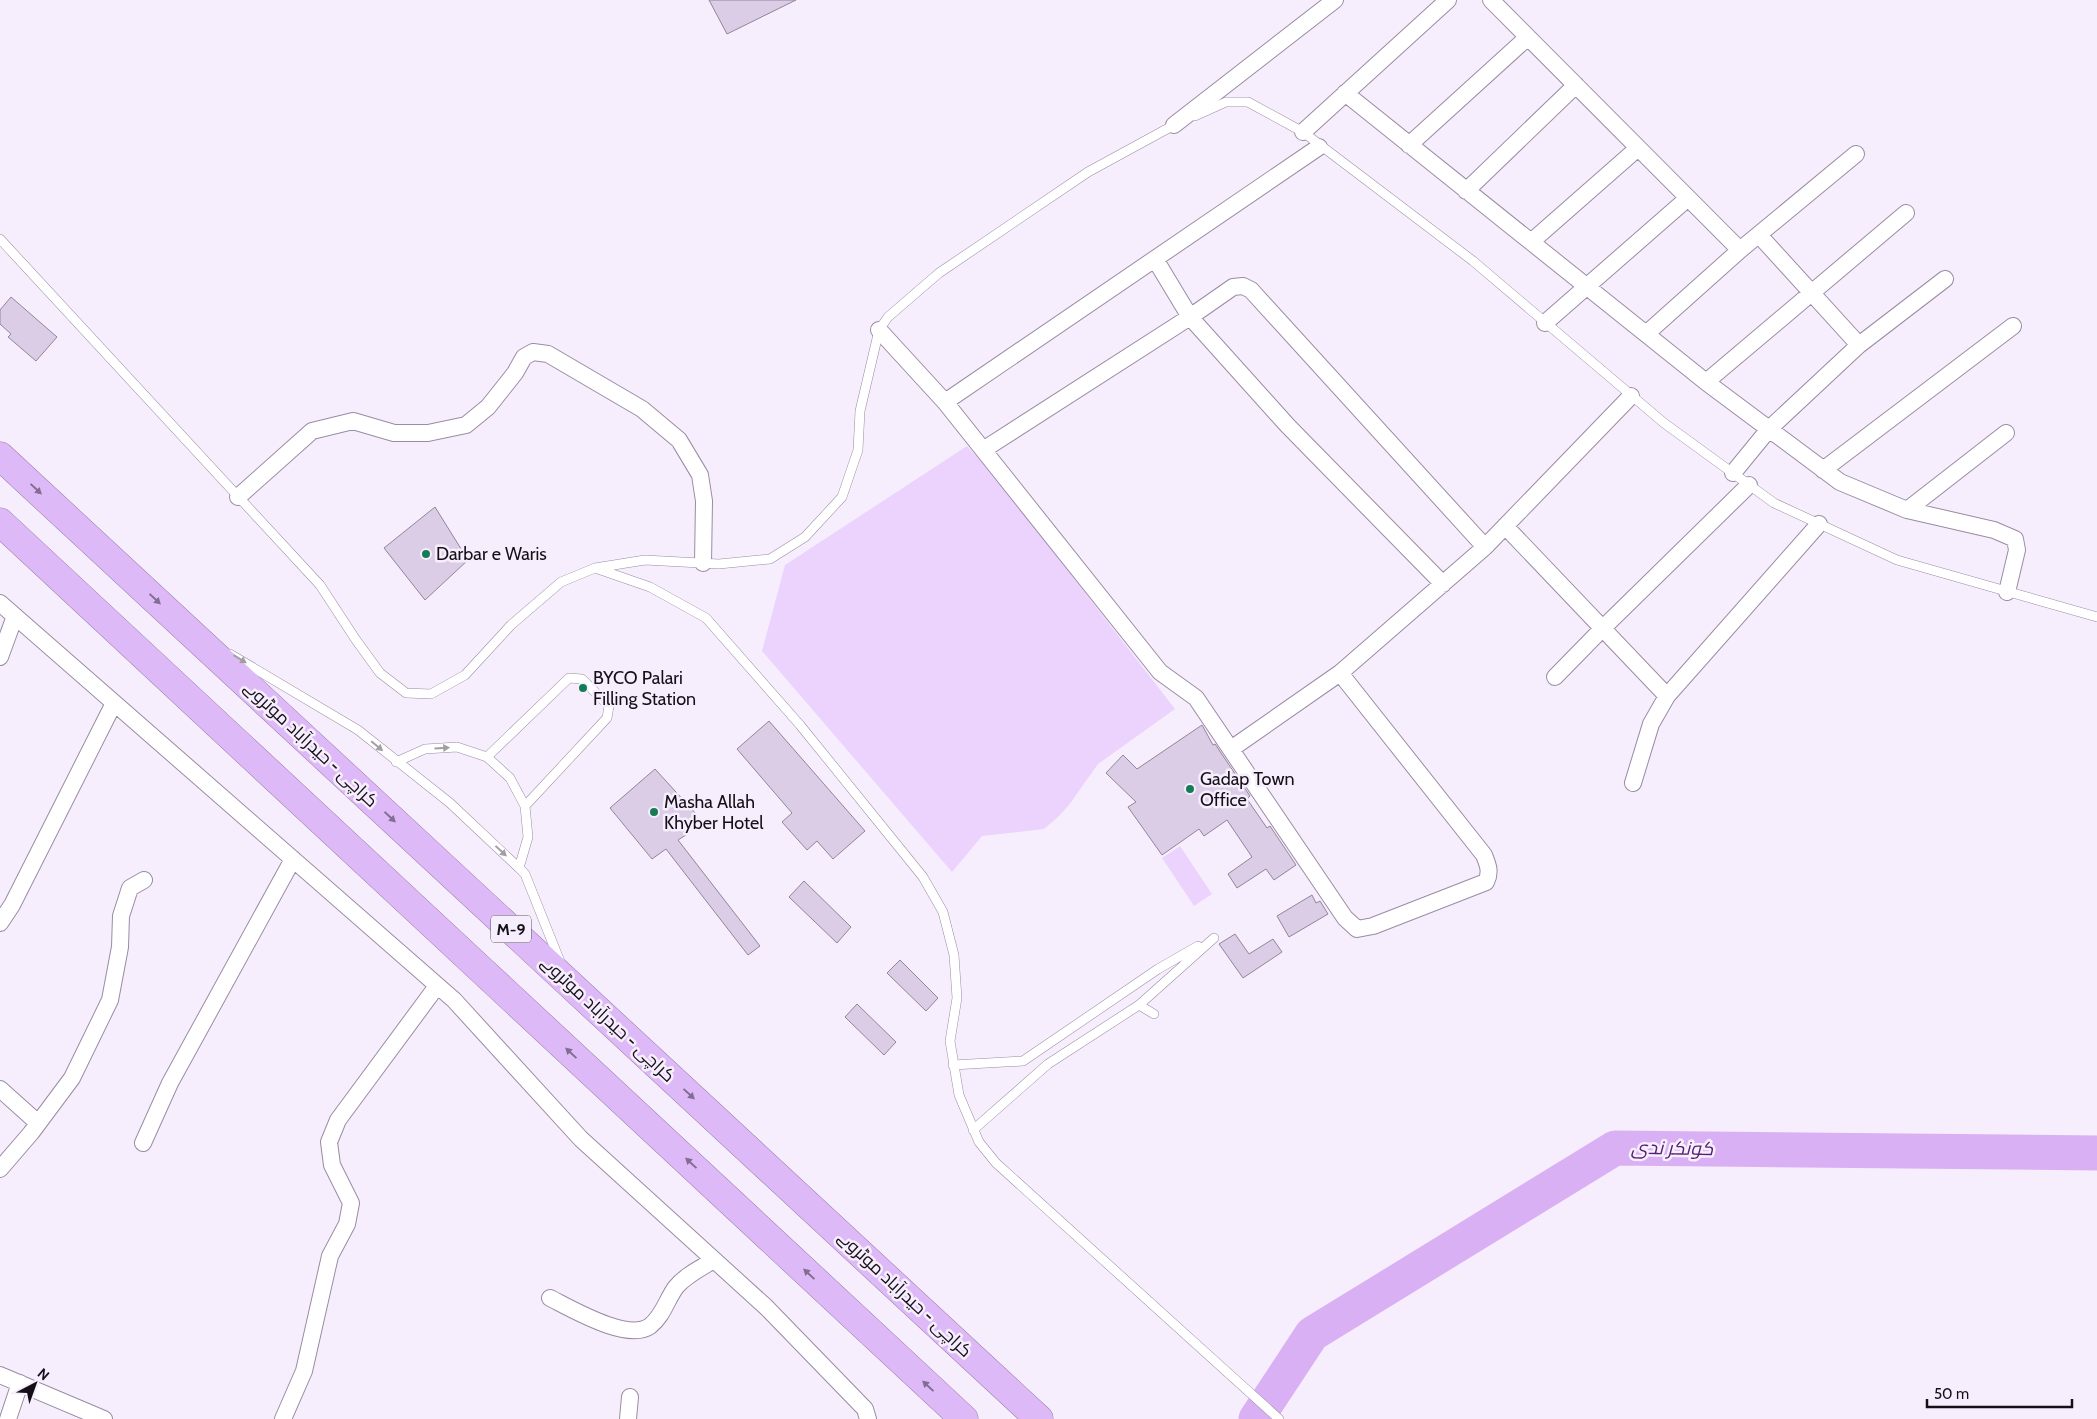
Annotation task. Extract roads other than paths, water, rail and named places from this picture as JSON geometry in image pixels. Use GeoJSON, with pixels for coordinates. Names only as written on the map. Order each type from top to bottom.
{"type":"FeatureCollection","features":[{"type":"Feature","properties":{"kind":"highway","name":"کراچی - حیدرآباد موٹروے"},"geometry":{"type":"LineString","coordinates":[[0,456],[1031,1411]]}},
{"type":"Feature","properties":{"kind":"highway"},"geometry":{"type":"LineString","coordinates":[[0,522],[298,802],[706,1177],[964,1419]]}},
{"type":"Feature","properties":{"kind":"street"},"geometry":{"type":"LineString","coordinates":[[1174,125],[1335,0]]}},
{"type":"Feature","properties":{"kind":"street"},"geometry":{"type":"LineString","coordinates":[[1303,132],[1448,0]]}},
{"type":"Feature","properties":{"kind":"street"},"geometry":{"type":"LineString","coordinates":[[1491,0],[1740,250]]}},
{"type":"Feature","properties":{"kind":"street"},"geometry":{"type":"LineString","coordinates":[[1409,145],[1528,37]]}},
{"type":"Feature","properties":{"kind":"street"},"geometry":{"type":"LineString","coordinates":[[1466,191],[1576,85]]}},
{"type":"Feature","properties":{"kind":"street"},"geometry":{"type":"LineString","coordinates":[[1346,93],[1706,382],[1840,482],[1907,510],[1994,530],[2015,539],[2017,550],[2007,592]]}},
{"type":"Feature","properties":{"kind":"street"},"geometry":{"type":"LineString","coordinates":[[945,402],[1319,147]]}},
{"type":"Feature","properties":{"kind":"street"},"geometry":{"type":"LineString","coordinates":[[1531,242],[1638,148]]}},
{"type":"Feature","properties":{"kind":"street"},"geometry":{"type":"LineString","coordinates":[[1646,334],[1740,250],[1856,154]]}},
{"type":"Feature","properties":{"kind":"street"},"geometry":{"type":"LineString","coordinates":[[1545,323],[1688,198]]}},
{"type":"Feature","properties":{"kind":"street"},"geometry":{"type":"LineString","coordinates":[[1706,382],[1906,213]]}},
{"type":"Feature","properties":{"kind":"street"},"geometry":{"type":"LineString","coordinates":[[1759,235],[1859,345]]}},
{"type":"Feature","properties":{"kind":"street"},"geometry":{"type":"LineString","coordinates":[[1155,259],[1190,317],[1288,426],[1443,584]]}},
{"type":"Feature","properties":{"kind":"street"},"geometry":{"type":"LineString","coordinates":[[1733,473],[1769,429],[1859,345],[1945,279]]}},
{"type":"Feature","properties":{"kind":"street"},"geometry":{"type":"LineString","coordinates":[[983,450],[1190,317],[1233,287],[1243,286],[1251,290],[1485,547]]}},
{"type":"Feature","properties":{"kind":"street"},"geometry":{"type":"LineString","coordinates":[[1823,470],[2013,326]]}},
{"type":"Feature","properties":{"kind":"street"},"geometry":{"type":"LineString","coordinates":[[879,330],[945,402],[1160,672],[1196,698],[1345,918],[1357,929],[1373,926],[1486,882],[1489,875],[1484,855],[1340,674]]}},
{"type":"Feature","properties":{"kind":"street"},"geometry":{"type":"LineString","coordinates":[[238,497],[312,430],[353,421],[394,433],[428,433],[466,425],[488,407],[515,373],[524,357],[533,352],[548,354],[642,409],[679,440],[700,474],[704,501],[703,563]]}},
{"type":"Feature","properties":{"kind":"street"},"geometry":{"type":"LineString","coordinates":[[1231,749],[1340,674],[1485,547],[1631,396]]}},
{"type":"Feature","properties":{"kind":"street"},"geometry":{"type":"LineString","coordinates":[[1907,510],[2006,433]]}},
{"type":"Feature","properties":{"kind":"street"},"geometry":{"type":"LineString","coordinates":[[1555,677],[1749,485]]}},
{"type":"Feature","properties":{"kind":"street"},"geometry":{"type":"LineString","coordinates":[[1633,783],[1651,724],[1668,696],[1819,524]]}},
{"type":"Feature","properties":{"kind":"street"},"geometry":{"type":"LineString","coordinates":[[1505,526],[1668,696]]}},
{"type":"Feature","properties":{"kind":"street"},"geometry":{"type":"LineString","coordinates":[[0,602],[454,1000],[582,1139],[766,1307],[865,1409],[868,1419]]}},
{"type":"Feature","properties":{"kind":"street"},"geometry":{"type":"LineString","coordinates":[[0,657],[15,616]]}},
{"type":"Feature","properties":{"kind":"street"},"geometry":{"type":"LineString","coordinates":[[0,923],[12,906],[114,702]]}},
{"type":"Feature","properties":{"kind":"street"},"geometry":{"type":"LineString","coordinates":[[143,1143],[170,1083],[293,859]]}},
{"type":"Feature","properties":{"kind":"street"},"geometry":{"type":"LineString","coordinates":[[0,1169],[72,1078],[110,1000],[120,947],[121,916],[130,888],[144,880]]}},
{"type":"Feature","properties":{"kind":"street"},"geometry":{"type":"LineString","coordinates":[[283,1419],[304,1371],[330,1256],[347,1224],[351,1203],[332,1165],[329,1142],[338,1120],[437,986]]}},
{"type":"Feature","properties":{"kind":"street"},"geometry":{"type":"LineString","coordinates":[[0,1089],[38,1123]]}},
{"type":"Feature","properties":{"kind":"street"},"geometry":{"type":"LineString","coordinates":[[550,1298],[621,1330],[638,1331],[650,1326],[676,1288],[686,1278],[714,1260]]}},
{"type":"Feature","properties":{"kind":"street"},"geometry":{"type":"LineString","coordinates":[[0,1375],[104,1419]]}},
{"type":"Feature","properties":{"kind":"street"},"geometry":{"type":"LineString","coordinates":[[8,1419],[20,1383]]}},
{"type":"Feature","properties":{"kind":"street"},"geometry":{"type":"LineString","coordinates":[[628,1419],[630,1397]]}},
{"type":"Feature","properties":{"kind":"lane"},"geometry":{"type":"LineString","coordinates":[[0,239],[320,585],[380,673],[406,693],[430,694],[465,675],[511,624],[561,582],[595,568],[646,560],[719,564],[770,559],[805,537],[842,497],[858,450],[860,411],[879,330],[888,317],[939,273],[1088,172],[1174,125],[1226,102],[1248,102],[1303,132],[1319,147],[1364,178],[1473,261],[1664,423],[1774,503],[1897,560],[2097,617]]}},
{"type":"Feature","properties":{"kind":"lane"},"geometry":{"type":"LineString","coordinates":[[595,568],[650,588],[706,618],[800,724],[924,877],[943,912],[954,955],[957,998],[950,1041],[953,1065],[959,1095],[979,1142],[996,1163],[1278,1419]]}},
{"type":"Feature","properties":{"kind":"lane"},"geometry":{"type":"LineString","coordinates":[[183,625],[358,730],[450,803],[525,874],[568,982]]}},
{"type":"Feature","properties":{"kind":"lane"},"geometry":{"type":"LineString","coordinates":[[487,757],[569,678],[582,679],[609,706],[607,718],[525,806]]}},
{"type":"Feature","properties":{"kind":"lane"},"geometry":{"type":"LineString","coordinates":[[396,762],[425,748],[457,747],[487,757],[510,778],[525,806],[528,838],[519,868]]}},
{"type":"Feature","properties":{"kind":"lane"},"geometry":{"type":"LineString","coordinates":[[953,1065],[1023,1061],[1158,969],[1214,938],[1139,1005],[1048,1064],[973,1130]]}},
{"type":"Feature","properties":{"kind":"lane"},"geometry":{"type":"LineString","coordinates":[[1139,1005],[1154,1014]]}},
{"type":"Feature","properties":{"kind":"waterway","name":"کونکر ندی"},"geometry":{"type":"LineString","coordinates":[[1256,1419],[1312,1334],[1615,1148],[2097,1153]]}},
{"type":"Feature","properties":{"kind":"place","name":"Darbar e Waris"},"geometry":{"type":"Point","coordinates":[426,554]}},
{"type":"Feature","properties":{"kind":"place","name":"BYCO Palari Filling Station"},"geometry":{"type":"Point","coordinates":[583,688]}},
{"type":"Feature","properties":{"kind":"place","name":"Gadap Town Office"},"geometry":{"type":"Point","coordinates":[1190,789]}},
{"type":"Feature","properties":{"kind":"place","name":"Masha Allah Khyber Hotel"},"geometry":{"type":"Point","coordinates":[654,812]}}]}
